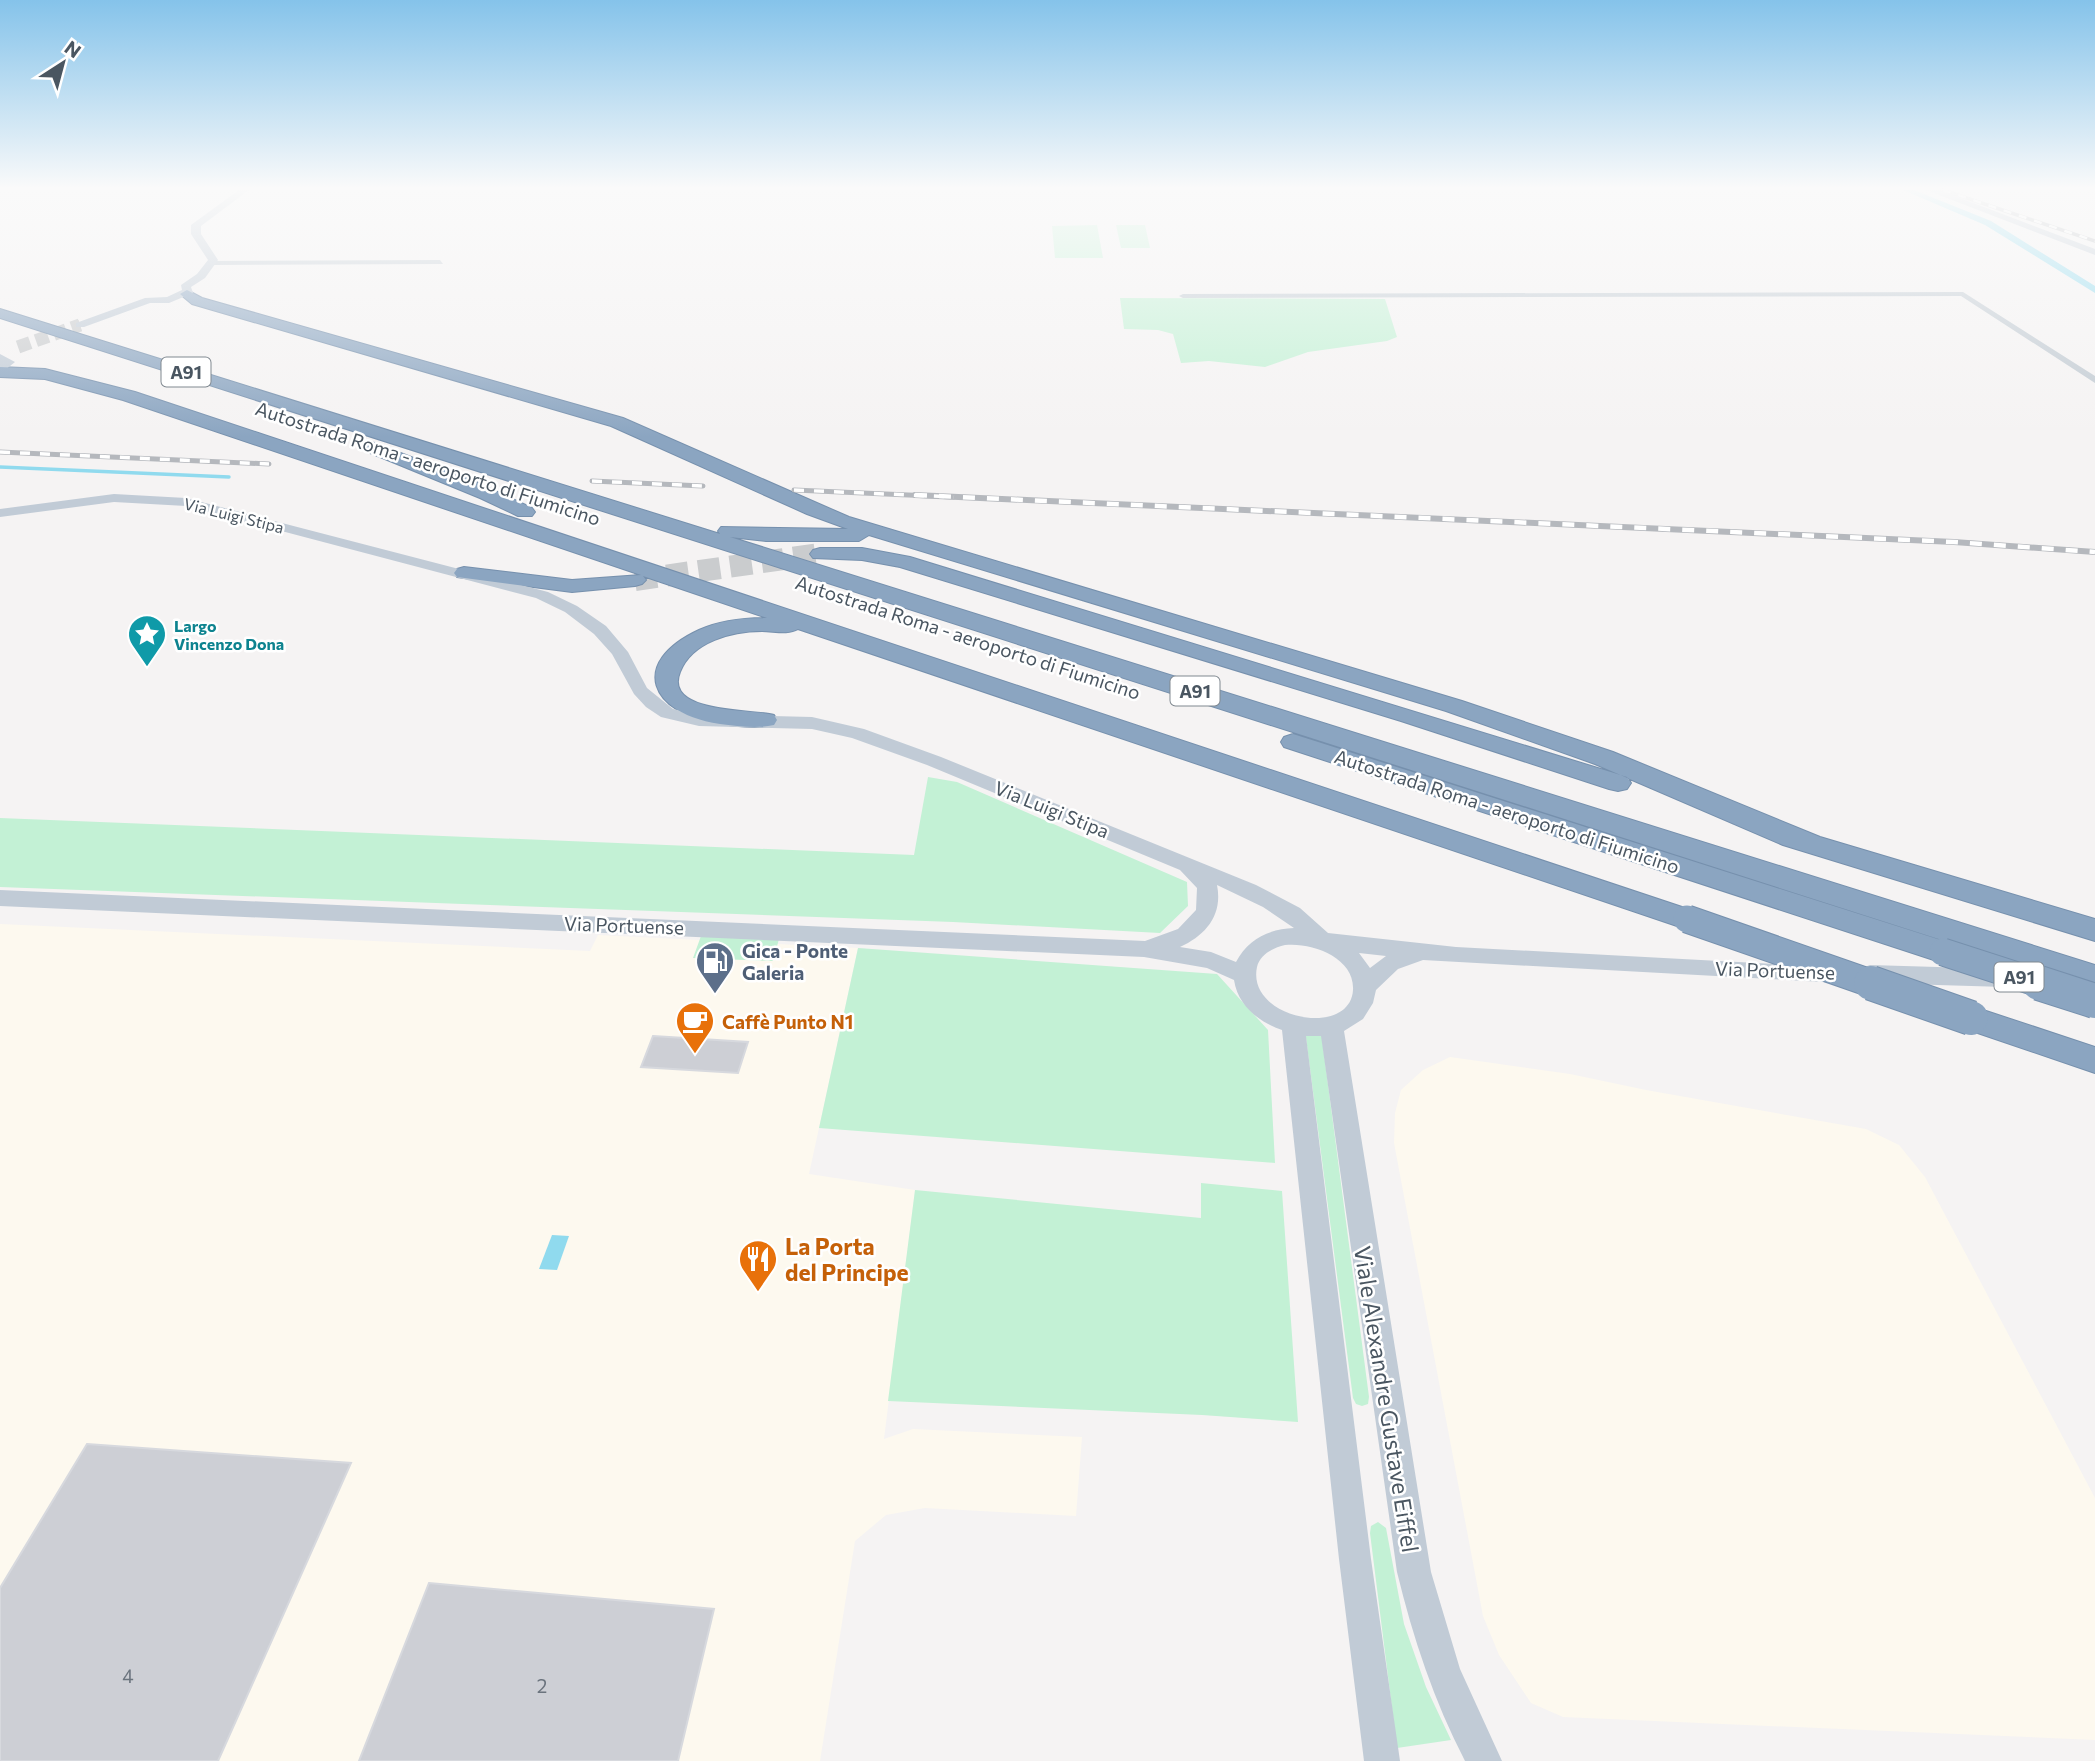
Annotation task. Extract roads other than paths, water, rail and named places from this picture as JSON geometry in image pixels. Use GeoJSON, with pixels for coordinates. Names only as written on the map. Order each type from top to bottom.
{"type":"FeatureCollection","features":[{"type":"Feature","properties":{"kind":"highway"},"geometry":{"type":"LineString","coordinates":[[186,290],[197,301],[617,422],[675,445],[784,499],[897,539],[1454,706],[1604,758],[1812,844]]}},
{"type":"Feature","properties":{"kind":"highway","name":"Autostrada Roma - aeroporto di Fiumicino"},"geometry":{"type":"LineString","coordinates":[[1,316],[357,440],[2095,1001]]}},
{"type":"Feature","properties":{"kind":"highway","name":"Autostrada Roma - aeroporto di Fiumicino"},"geometry":{"type":"LineString","coordinates":[[1,316],[626,511],[2095,979]]}},
{"type":"Feature","properties":{"kind":"highway"},"geometry":{"type":"LineString","coordinates":[[0,371],[37,373],[110,390],[635,572],[847,636],[1687,919],[2095,1060]]}},
{"type":"Feature","properties":{"kind":"highway"},"geometry":{"type":"LineString","coordinates":[[357,440],[421,470],[480,490],[571,535],[620,554],[635,572]]}},
{"type":"Feature","properties":{"kind":"highway"},"geometry":{"type":"LineString","coordinates":[[626,511],[664,516],[739,533],[856,534],[897,539]]}},
{"type":"Feature","properties":{"kind":"highway"},"geometry":{"type":"LineString","coordinates":[[820,554],[869,554],[911,564],[1410,716],[2055,920],[2095,930]]}},
{"type":"Feature","properties":{"kind":"highway"},"geometry":{"type":"LineString","coordinates":[[464,573],[572,586],[635,572]]}},
{"type":"Feature","properties":{"kind":"highway"},"geometry":{"type":"LineString","coordinates":[[765,720],[714,715],[681,704],[666,682],[674,658],[705,635],[744,625],[794,626],[847,636]]}},
{"type":"Feature","properties":{"kind":"street"},"geometry":{"type":"LineString","coordinates":[[80,326],[149,300],[169,300],[186,290],[204,272]]}},
{"type":"Feature","properties":{"kind":"street"},"geometry":{"type":"LineString","coordinates":[[1183,296],[1963,294],[2095,380]]}},
{"type":"Feature","properties":{"kind":"street"},"geometry":{"type":"LineString","coordinates":[[0,371],[9,362],[4,354]]}},
{"type":"Feature","properties":{"kind":"street","name":"Via Luigi Stipa"},"geometry":{"type":"LineString","coordinates":[[0,513],[101,499],[168,499],[216,508],[368,551],[464,573],[542,595],[581,615],[611,642],[648,699],[667,713],[699,720],[813,723],[867,736],[1185,864],[1277,905],[1297,918],[1322,941]]}},
{"type":"Feature","properties":{"kind":"street"},"geometry":{"type":"LineString","coordinates":[[1144,949],[1183,937],[1201,923],[1207,913],[1207,886],[1185,864]]}},
{"type":"Feature","properties":{"kind":"street","name":"Via Portuense"},"geometry":{"type":"LineString","coordinates":[[0,898],[1144,949],[1211,960],[1244,975],[1246,961],[1255,949],[1269,941],[1295,936],[1456,955],[1765,971],[2095,979]]}},
{"type":"Feature","properties":{"kind":"street","name":"Via Portuense"},"geometry":{"type":"LineString","coordinates":[[1322,941],[1352,959],[1361,972],[1365,986],[1363,999],[1357,1010],[1346,1020],[1331,1026]]}},
{"type":"Feature","properties":{"kind":"street","name":"Via Portuense"},"geometry":{"type":"LineString","coordinates":[[1365,986],[1383,968],[1403,957],[1456,955]]}},
{"type":"Feature","properties":{"kind":"street"},"geometry":{"type":"LineString","coordinates":[[1244,975],[1247,990],[1257,1005],[1273,1017],[1293,1025],[1312,1028],[1331,1026]]}},
{"type":"Feature","properties":{"kind":"street"},"geometry":{"type":"LineString","coordinates":[[1293,1025],[1355,1559],[1382,1761]]}},
{"type":"Feature","properties":{"kind":"street","name":"Viale Alexandre Gustave Eiffel"},"geometry":{"type":"LineString","coordinates":[[1331,1026],[1414,1572],[1428,1631],[1444,1680],[1484,1761]]}},
{"type":"Feature","properties":{"kind":"water"},"geometry":{"type":"Polygon","coordinates":[[[552,1235],[569,1236],[557,1270],[539,1269],[552,1235]]]}},
{"type":"Feature","properties":{"kind":"waterway"},"geometry":{"type":"LineString","coordinates":[[2067,272],[2095,290]]}},
{"type":"Feature","properties":{"kind":"waterway"},"geometry":{"type":"LineString","coordinates":[[0,467],[229,477]]}},
{"type":"Feature","properties":{"kind":"tunnel"},"geometry":{"type":"LineString","coordinates":[[18,347],[80,325],[76,326]]}},
{"type":"Feature","properties":{"kind":"tunnel"},"geometry":{"type":"LineString","coordinates":[[635,580],[820,554]]}},
{"type":"Feature","properties":{"kind":"railway"},"geometry":{"type":"LineString","coordinates":[[0,452],[269,464]]}},
{"type":"Feature","properties":{"kind":"railway"},"geometry":{"type":"LineString","coordinates":[[592,481],[703,486]]}},
{"type":"Feature","properties":{"kind":"railway"},"geometry":{"type":"LineString","coordinates":[[794,490],[954,497]]}},
{"type":"Feature","properties":{"kind":"railway"},"geometry":{"type":"LineString","coordinates":[[915,495],[1954,542],[2095,552]]}},
{"type":"Feature","properties":{"kind":"place","name":"Largo Vincenzo Dona"},"geometry":{"type":"Point","coordinates":[147,668]}},
{"type":"Feature","properties":{"kind":"place","name":"Gica - Ponte Galeria"},"geometry":{"type":"Point","coordinates":[715,995]}},
{"type":"Feature","properties":{"kind":"place","name":"Caffè Punto N1"},"geometry":{"type":"Point","coordinates":[695,1055]}},
{"type":"Feature","properties":{"kind":"place","name":"La Porta del Principe"},"geometry":{"type":"Point","coordinates":[758,1293]}}]}
